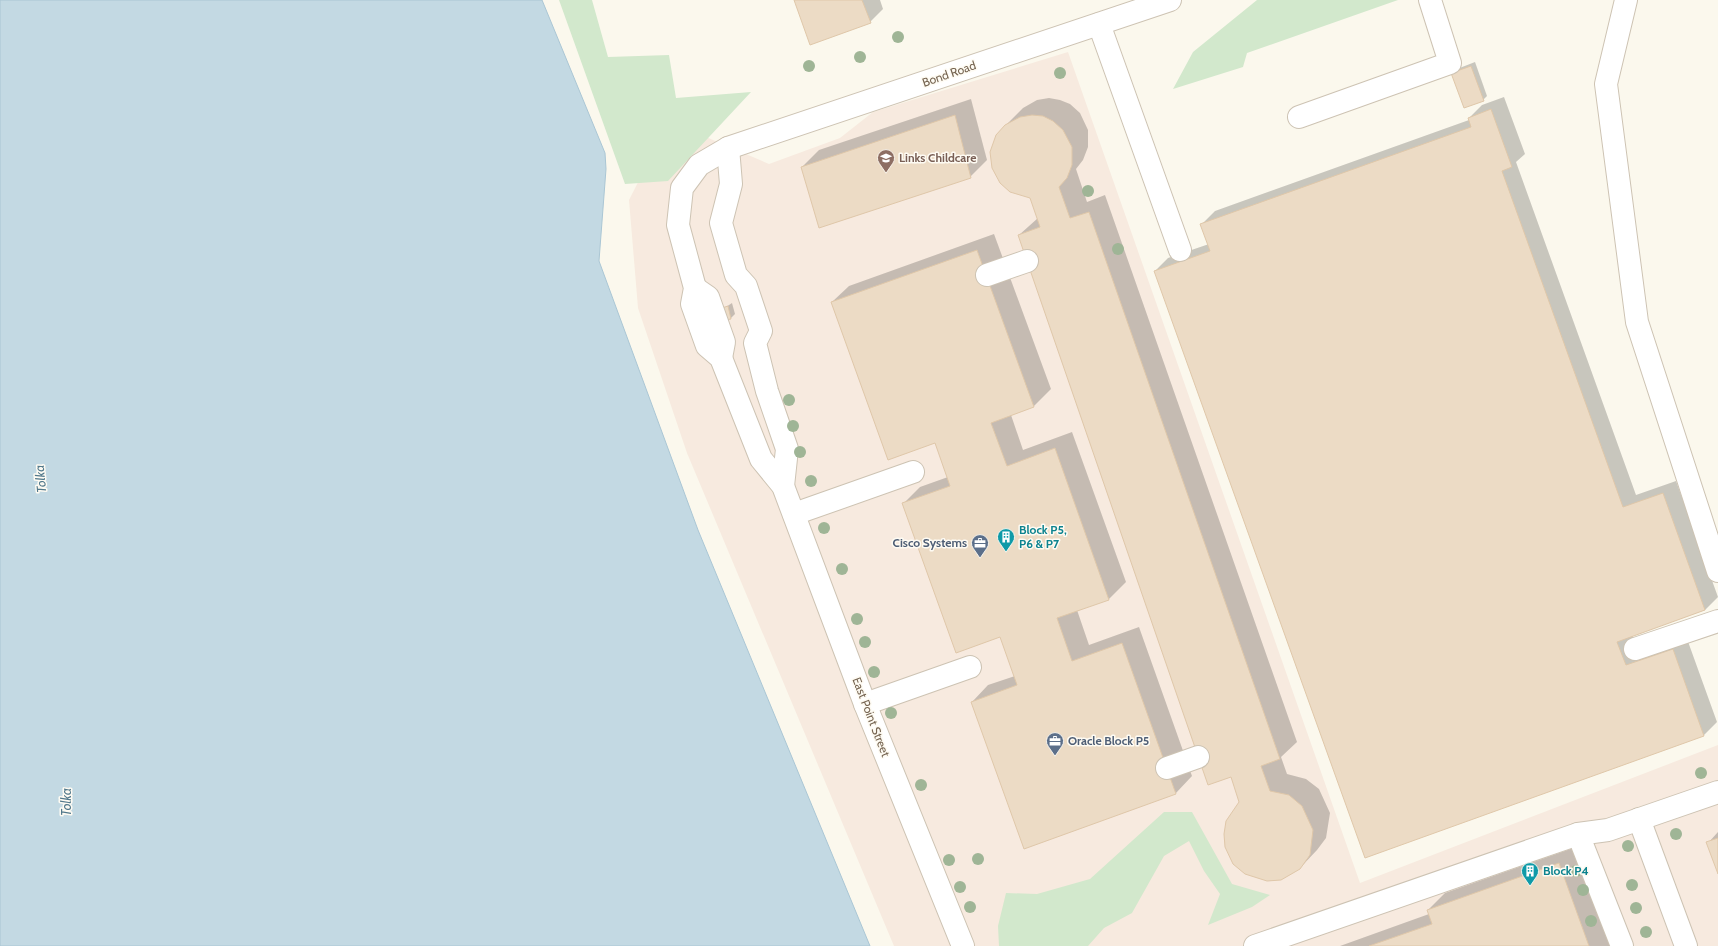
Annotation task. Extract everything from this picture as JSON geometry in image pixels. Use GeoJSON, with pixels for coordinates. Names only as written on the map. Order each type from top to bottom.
{"type":"FeatureCollection","features":[{"type":"Feature","properties":{"kind":"street","name":"Bond Road"},"geometry":{"type":"LineString","coordinates":[[783,486],[761,459],[721,358],[707,346],[692,304],[695,288],[678,225],[682,188],[699,165],[728,148],[1170,0]]}},
{"type":"Feature","properties":{"kind":"street"},"geometry":{"type":"LineString","coordinates":[[1299,117],[1450,63],[1430,0]]}},
{"type":"Feature","properties":{"kind":"street"},"geometry":{"type":"LineString","coordinates":[[1626,0],[1606,84],[1637,322],[1718,571]]}},
{"type":"Feature","properties":{"kind":"street"},"geometry":{"type":"LineString","coordinates":[[1100,24],[1180,250]]}},
{"type":"Feature","properties":{"kind":"street"},"geometry":{"type":"LineString","coordinates":[[728,148],[731,184],[721,223],[736,275],[746,286],[761,331],[755,343],[768,391],[787,449],[783,486]]}},
{"type":"Feature","properties":{"kind":"street"},"geometry":{"type":"LineString","coordinates":[[987,275],[1027,261]]}},
{"type":"Feature","properties":{"kind":"street"},"geometry":{"type":"LineString","coordinates":[[794,514],[914,472]]}},
{"type":"Feature","properties":{"kind":"street","name":"East Point Street"},"geometry":{"type":"LineString","coordinates":[[783,486],[865,704],[962,946]]}},
{"type":"Feature","properties":{"kind":"street"},"geometry":{"type":"LineString","coordinates":[[1635,649],[1718,621]]}},
{"type":"Feature","properties":{"kind":"street"},"geometry":{"type":"LineString","coordinates":[[865,704],[970,667]]}},
{"type":"Feature","properties":{"kind":"street"},"geometry":{"type":"LineString","coordinates":[[1167,768],[1198,758]]}},
{"type":"Feature","properties":{"kind":"street"},"geometry":{"type":"LineString","coordinates":[[1255,946],[1578,834],[1608,830],[1718,792]]}},
{"type":"Feature","properties":{"kind":"street"},"geometry":{"type":"LineString","coordinates":[[1640,819],[1686,946]]}},
{"type":"Feature","properties":{"kind":"street"},"geometry":{"type":"LineString","coordinates":[[1578,834],[1622,946]]}},
{"type":"Feature","properties":{"kind":"shaded area"},"geometry":{"type":"Polygon","coordinates":[[[1068,52],[1360,883],[1718,745],[1718,946],[894,946],[687,453],[638,308],[629,200],[653,153],[699,134],[769,164],[840,138],[873,112],[1068,52]]]}},
{"type":"Feature","properties":{"kind":"green space"},"geometry":{"type":"Polygon","coordinates":[[[559,0],[592,0],[608,57],[669,55],[676,98],[751,92],[668,181],[625,184],[559,0]]]}},
{"type":"Feature","properties":{"kind":"green space"},"geometry":{"type":"Polygon","coordinates":[[[1257,0],[1398,0],[1247,53],[1243,67],[1173,89],[1193,52],[1257,0]]]}},
{"type":"Feature","properties":{"kind":"green space"},"geometry":{"type":"Polygon","coordinates":[[[1164,812],[1192,812],[1232,884],[1270,895],[1252,907],[1208,925],[1220,894],[1204,871],[1189,841],[1164,856],[1132,913],[1104,928],[1088,946],[999,946],[998,926],[1006,893],[1037,894],[1090,879],[1164,812]]]}},
{"type":"Feature","properties":{"kind":"water","name":"Tolka"},"geometry":{"type":"Polygon","coordinates":[[[0,0],[542,0],[605,153],[606,169],[599,261],[698,530],[870,946],[0,946],[0,0]]]}},
{"type":"Feature","properties":{"kind":"building"},"geometry":{"type":"Polygon","coordinates":[[[794,0],[862,0],[871,23],[810,45],[794,0]]]}},
{"type":"Feature","properties":{"kind":"building"},"geometry":{"type":"Polygon","coordinates":[[[1471,66],[1484,101],[1464,108],[1451,73],[1471,66]]]}},
{"type":"Feature","properties":{"kind":"building"},"geometry":{"type":"Polygon","coordinates":[[[1491,109],[1512,167],[1502,171],[1623,507],[1663,493],[1705,610],[1617,642],[1626,665],[1673,649],[1704,736],[1365,858],[1154,271],[1210,251],[1200,224],[1471,127],[1468,118],[1491,109]]]}},
{"type":"Feature","properties":{"kind":"building","name":"Links Childcare"},"geometry":{"type":"Polygon","coordinates":[[[955,115],[971,178],[819,228],[801,167],[955,115]]]}},
{"type":"Feature","properties":{"kind":"building"},"geometry":{"type":"Polygon","coordinates":[[[1032,115],[1043,116],[1053,121],[1063,130],[1072,147],[1072,165],[1067,178],[1059,187],[1070,218],[1089,212],[1280,759],[1261,766],[1270,791],[1289,795],[1302,806],[1313,830],[1310,855],[1300,869],[1281,880],[1267,881],[1245,874],[1233,864],[1225,847],[1224,834],[1226,821],[1239,802],[1231,777],[1208,785],[1018,235],[1040,227],[1030,198],[1010,192],[1000,183],[992,168],[990,152],[996,135],[1005,125],[1020,117],[1032,115]]]}},
{"type":"Feature","properties":{"kind":"building","name":"Block P5, P6 & P7"},"geometry":{"type":"Polygon","coordinates":[[[977,250],[1034,407],[991,423],[1007,466],[1055,448],[1109,600],[1057,618],[1072,661],[1122,643],[1176,794],[1024,849],[971,702],[1017,685],[1000,637],[956,653],[902,503],[950,486],[935,443],[888,460],[831,302],[977,250]]]}},
{"type":"Feature","properties":{"kind":"building"},"geometry":{"type":"Polygon","coordinates":[[[728,306],[731,319],[725,320],[722,308],[728,306]]]}},
{"type":"Feature","properties":{"kind":"building"},"geometry":{"type":"Polygon","coordinates":[[[1718,838],[1718,874],[1706,842],[1718,838]]]}},
{"type":"Feature","properties":{"kind":"building","name":"Block P4"},"geometry":{"type":"Polygon","coordinates":[[[1559,863],[1589,946],[1369,946],[1432,924],[1427,910],[1559,863]]]}},
{"type":"Feature","properties":{"kind":"place","name":"Links Childcare"},"geometry":{"type":"Point","coordinates":[886,173]}},
{"type":"Feature","properties":{"kind":"place","name":"Block P5, P6 & P7"},"geometry":{"type":"Point","coordinates":[1006,552]}},
{"type":"Feature","properties":{"kind":"place","name":"Cisco Systems"},"geometry":{"type":"Point","coordinates":[980,558]}},
{"type":"Feature","properties":{"kind":"place","name":"Oracle Block P5"},"geometry":{"type":"Point","coordinates":[1055,756]}},
{"type":"Feature","properties":{"kind":"place","name":"Block P4"},"geometry":{"type":"Point","coordinates":[1530,886]}}]}
